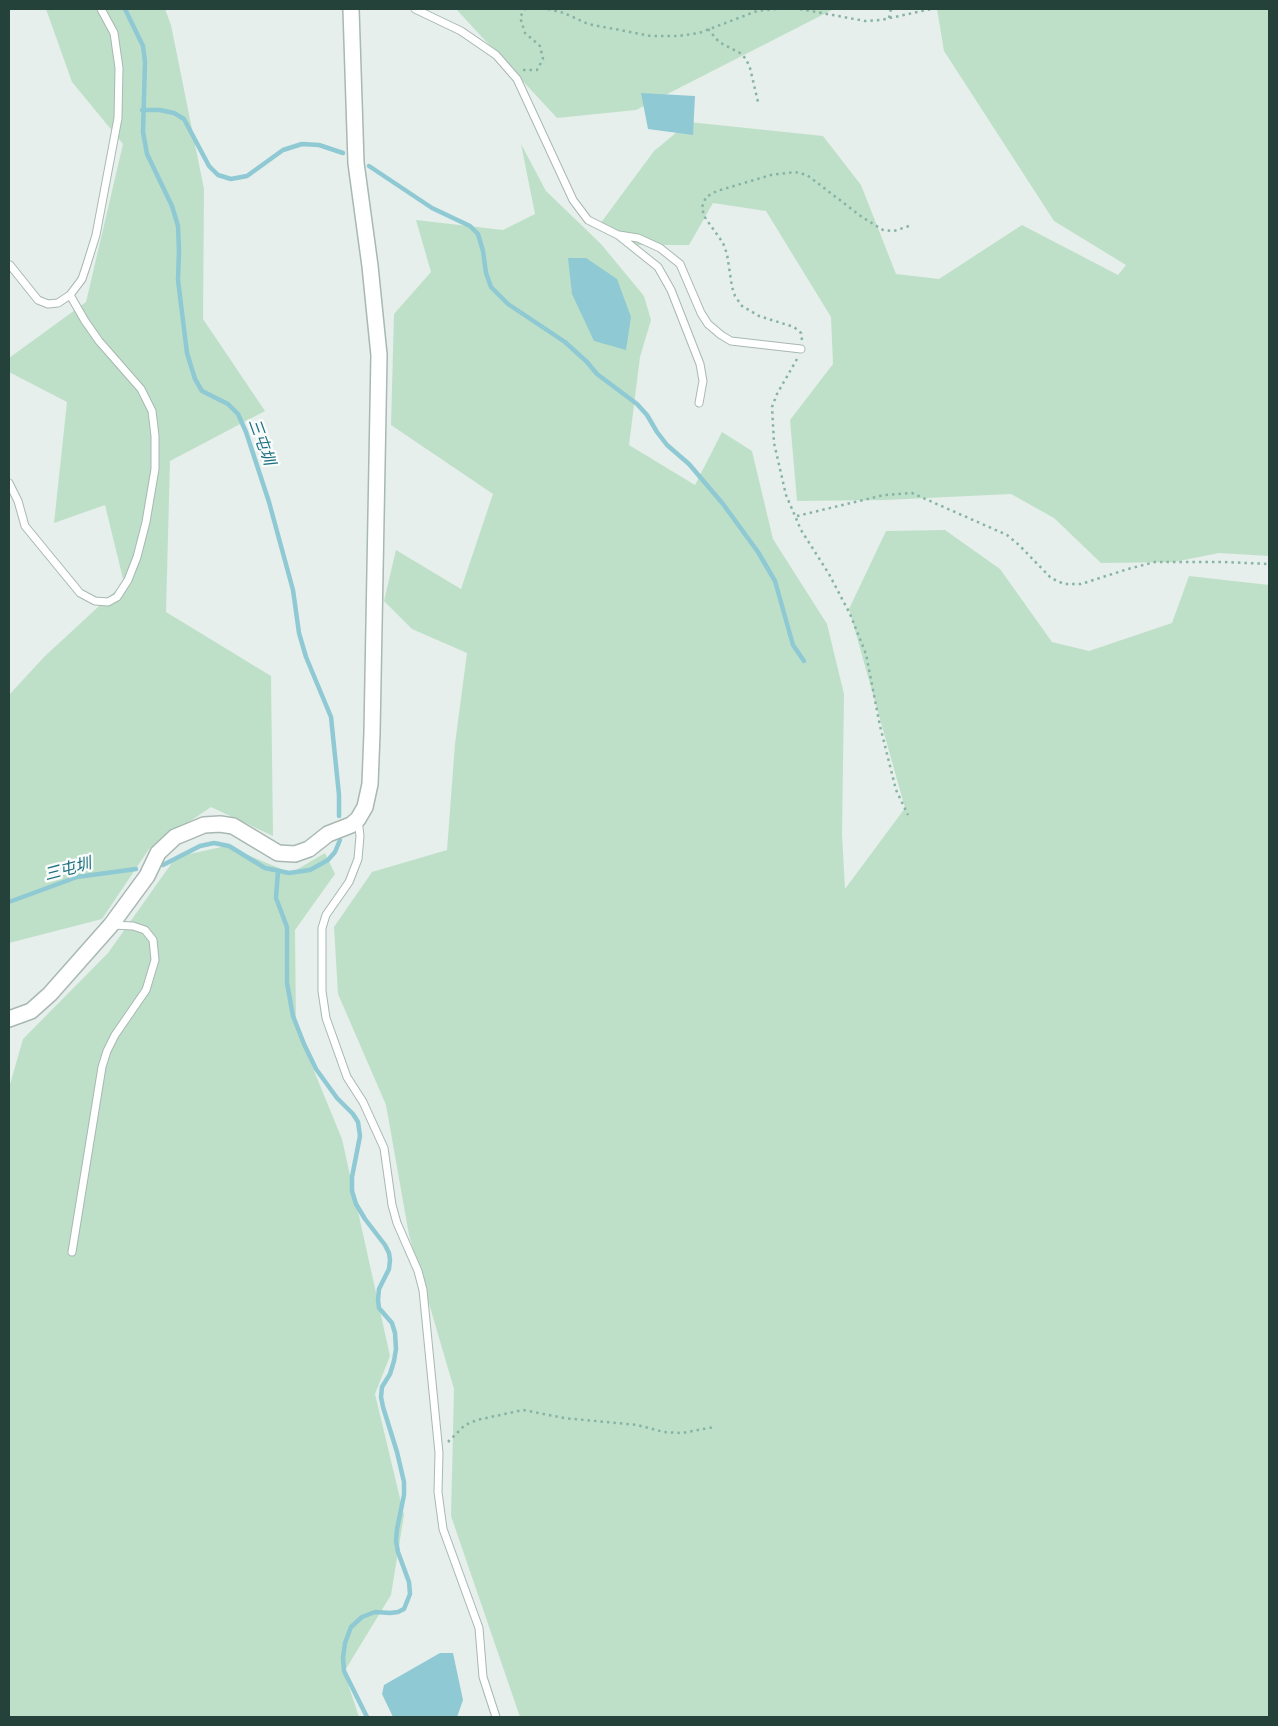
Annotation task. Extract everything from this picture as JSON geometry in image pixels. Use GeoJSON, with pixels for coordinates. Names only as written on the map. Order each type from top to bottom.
{"type":"FeatureCollection","features":[{"type":"Feature","properties":{"kind":"street"},"geometry":{"type":"LineString","coordinates":[[9,1019],[31,1010],[50,994],[111,925],[147,876],[158,853],[175,837],[204,825],[220,824],[233,826],[278,852],[295,854],[309,849],[328,834],[351,825],[358,819],[364,808],[370,784],[372,733],[379,355],[370,266],[356,163],[351,9]]}},
{"type":"Feature","properties":{"kind":"lane"},"geometry":{"type":"LineString","coordinates":[[10,265],[38,300],[48,304],[58,302],[70,295],[82,279],[96,234],[118,118],[119,68],[114,33],[101,9]]}},
{"type":"Feature","properties":{"kind":"lane"},"geometry":{"type":"LineString","coordinates":[[415,9],[461,31],[496,55],[517,79],[573,200],[588,220],[618,235],[658,267],[671,290],[700,364],[703,381],[699,403]]}},
{"type":"Feature","properties":{"kind":"lane"},"geometry":{"type":"LineString","coordinates":[[618,235],[638,238],[660,248],[680,264],[701,313],[708,324],[720,335],[731,341],[800,349]]}},
{"type":"Feature","properties":{"kind":"lane"},"geometry":{"type":"LineString","coordinates":[[9,483],[18,501],[25,526],[80,592],[95,601],[108,602],[118,597],[128,580],[134,564],[146,522],[155,469],[155,436],[152,411],[141,389],[99,341],[70,295]]}},
{"type":"Feature","properties":{"kind":"lane"},"geometry":{"type":"LineString","coordinates":[[358,819],[360,836],[358,859],[349,882],[326,915],[322,928],[322,991],[326,1018],[347,1077],[363,1102],[384,1148],[392,1205],[397,1223],[418,1271],[423,1290],[439,1453],[438,1492],[443,1529],[479,1628],[483,1677],[496,1717]]}},
{"type":"Feature","properties":{"kind":"lane"},"geometry":{"type":"LineString","coordinates":[[72,1252],[102,1067],[115,1035],[146,990],[155,960],[153,940],[145,930],[133,926],[111,925]]}},
{"type":"Feature","properties":{"kind":"path"},"geometry":{"type":"LineString","coordinates":[[517,66],[524,70],[537,70],[543,59],[540,46],[525,34],[520,17],[525,9]]}},
{"type":"Feature","properties":{"kind":"path"},"geometry":{"type":"LineString","coordinates":[[548,9],[564,13],[588,24],[651,36],[678,36],[699,33],[757,11],[777,9]]}},
{"type":"Feature","properties":{"kind":"path"},"geometry":{"type":"LineString","coordinates":[[800,9],[865,21],[931,9]]}},
{"type":"Feature","properties":{"kind":"path"},"geometry":{"type":"LineString","coordinates":[[888,18],[891,9]]}},
{"type":"Feature","properties":{"kind":"path"},"geometry":{"type":"LineString","coordinates":[[708,29],[719,42],[740,53],[746,59],[758,102]]}},
{"type":"Feature","properties":{"kind":"path"},"geometry":{"type":"LineString","coordinates":[[908,815],[896,790],[880,726],[866,654],[850,614],[829,574],[801,530],[786,495],[774,442],[772,407],[777,394],[799,356],[803,341],[801,333],[794,327],[759,316],[742,306],[735,296],[732,287],[727,254],[723,243],[704,216],[702,207],[706,197],[717,191],[771,175],[795,172],[807,175],[862,217],[883,230],[894,231],[909,226]]}},
{"type":"Feature","properties":{"kind":"path"},"geometry":{"type":"LineString","coordinates":[[796,517],[867,500],[884,494],[912,494],[1007,535],[1020,545],[1051,578],[1064,584],[1081,584],[1155,562],[1269,564]]}},
{"type":"Feature","properties":{"kind":"path"},"geometry":{"type":"LineString","coordinates":[[439,1453],[465,1426],[477,1420],[523,1410],[564,1418],[637,1425],[664,1432],[682,1432],[714,1427]]}},
{"type":"Feature","properties":{"kind":"green space"},"geometry":{"type":"Polygon","coordinates":[[[46,9],[165,9],[171,25],[204,189],[203,319],[265,411],[170,461],[166,612],[271,676],[273,836],[211,807],[149,849],[102,919],[9,943],[9,695],[44,657],[124,583],[105,505],[54,523],[67,402],[9,372],[9,358],[86,302],[123,144],[72,82],[46,9]]]}},
{"type":"Feature","properties":{"kind":"green space"},"geometry":{"type":"Polygon","coordinates":[[[456,9],[834,9],[636,110],[557,118],[456,9]]]}},
{"type":"Feature","properties":{"kind":"green space"},"geometry":{"type":"Polygon","coordinates":[[[937,9],[1269,9],[1269,556],[1219,553],[1174,562],[1101,563],[1054,518],[1011,494],[885,500],[797,501],[790,420],[833,364],[831,317],[766,211],[713,203],[689,245],[632,245],[597,228],[654,151],[689,122],[823,136],[861,185],[896,274],[939,279],[1022,225],[1118,275],[1126,265],[1054,221],[944,51],[937,9]]]}},
{"type":"Feature","properties":{"kind":"green space"},"geometry":{"type":"Polygon","coordinates":[[[521,144],[546,191],[601,244],[644,296],[651,320],[640,357],[629,445],[695,485],[722,432],[752,451],[773,539],[827,624],[844,694],[842,834],[845,889],[905,808],[849,609],[886,531],[945,530],[1000,569],[1052,642],[1089,651],[1172,623],[1189,576],[1269,585],[1269,1717],[520,1717],[451,1516],[454,1389],[409,1235],[386,1105],[338,994],[334,927],[372,872],[447,850],[455,744],[467,653],[412,629],[384,601],[396,550],[461,589],[493,494],[391,425],[394,314],[431,272],[416,220],[503,230],[535,214],[521,144]]]}},
{"type":"Feature","properties":{"kind":"green space"},"geometry":{"type":"Polygon","coordinates":[[[226,846],[291,873],[325,853],[335,874],[295,930],[296,1027],[342,1139],[390,1356],[375,1394],[404,1515],[391,1595],[344,1672],[359,1717],[9,1717],[9,1088],[23,1039],[108,953],[176,857],[226,846]]]}},
{"type":"Feature","properties":{"kind":"water"},"geometry":{"type":"Polygon","coordinates":[[[641,93],[695,96],[693,135],[648,129],[641,93]]]}},
{"type":"Feature","properties":{"kind":"water"},"geometry":{"type":"Polygon","coordinates":[[[568,258],[586,258],[617,279],[631,317],[626,350],[594,341],[572,294],[568,258]]]}},
{"type":"Feature","properties":{"kind":"water"},"geometry":{"type":"Polygon","coordinates":[[[440,1653],[453,1653],[463,1700],[457,1717],[393,1717],[382,1694],[384,1685],[440,1653]]]}},
{"type":"Feature","properties":{"kind":"waterway","name":"三屯圳"},"geometry":{"type":"LineString","coordinates":[[125,9],[143,46],[145,62],[143,132],[147,154],[172,206],[178,226],[178,280],[187,353],[195,379],[202,391],[228,404],[238,414],[246,432],[269,502],[293,590],[299,633],[306,657],[331,717],[339,795],[339,816]]}},
{"type":"Feature","properties":{"kind":"waterway"},"geometry":{"type":"LineString","coordinates":[[142,110],[160,110],[174,113],[184,119],[209,166],[218,175],[231,179],[247,176],[283,150],[302,144],[319,145],[343,153]]}},
{"type":"Feature","properties":{"kind":"waterway"},"geometry":{"type":"LineString","coordinates":[[369,166],[432,208],[470,226],[478,234],[486,273],[491,287],[508,304],[565,342],[597,374],[637,404],[647,415],[667,445],[689,464],[723,504],[758,552],[775,581],[793,645],[804,661]]}},
{"type":"Feature","properties":{"kind":"waterway","name":"三屯圳"},"geometry":{"type":"LineString","coordinates":[[163,865],[200,846],[214,843],[229,846],[265,868],[289,873],[310,870],[328,860],[335,852],[340,840]]}},
{"type":"Feature","properties":{"kind":"waterway","name":"三屯圳"},"geometry":{"type":"LineString","coordinates":[[9,902],[77,877],[136,869]]}},
{"type":"Feature","properties":{"kind":"waterway"},"geometry":{"type":"LineString","coordinates":[[278,871],[276,898],[287,927],[287,983],[293,1016],[316,1069],[337,1098],[353,1114],[358,1122],[360,1136],[352,1177],[352,1191],[356,1204],[365,1219],[385,1245],[390,1260],[389,1269],[379,1289],[378,1300],[379,1308],[392,1323],[396,1349],[390,1374],[382,1387],[381,1397],[404,1482],[404,1495],[396,1541],[409,1582],[410,1594],[404,1609],[398,1612],[375,1612],[362,1617],[351,1627],[345,1643],[344,1671],[367,1717]]}}]}
